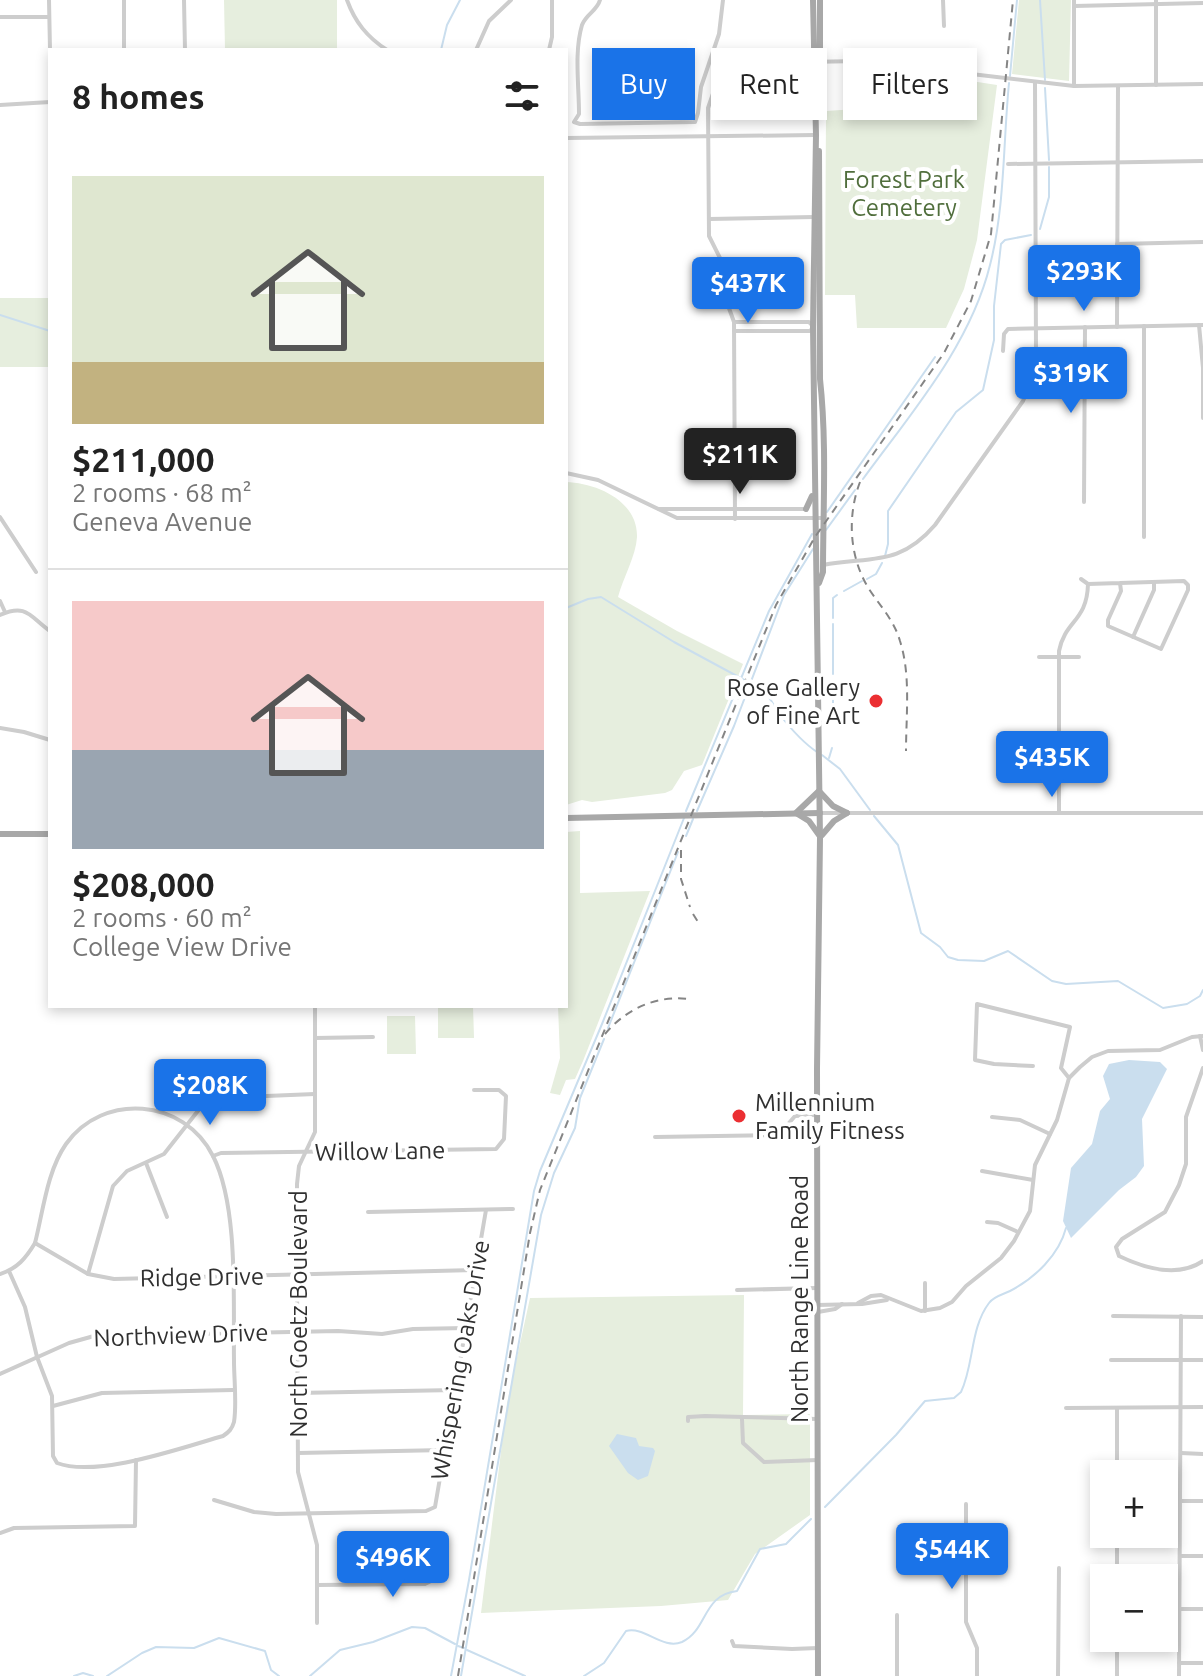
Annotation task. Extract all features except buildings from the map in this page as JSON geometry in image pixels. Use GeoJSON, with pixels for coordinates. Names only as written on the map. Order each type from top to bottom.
{"type":"FeatureCollection","features":[{"type":"Feature","properties":{"kind":"main road"},"geometry":{"type":"LineString","coordinates":[[813,0],[815,48]]}},
{"type":"Feature","properties":{"kind":"main road"},"geometry":{"type":"LineString","coordinates":[[817,48],[820,0]]}},
{"type":"Feature","properties":{"kind":"main road"},"geometry":{"type":"LineString","coordinates":[[816,120],[816,327]]}},
{"type":"Feature","properties":{"kind":"main road"},"geometry":{"type":"LineString","coordinates":[[816,120],[816,327]]}},
{"type":"Feature","properties":{"kind":"main road","name":"North Range Line Road"},"geometry":{"type":"LineString","coordinates":[[816,327],[816,441],[820,509]]}},
{"type":"Feature","properties":{"kind":"main road","name":"North Range Line Road"},"geometry":{"type":"LineString","coordinates":[[816,327],[820,509],[818,1676]]}},
{"type":"Feature","properties":{"kind":"main road"},"geometry":{"type":"LineString","coordinates":[[806,509],[812,501],[813,449],[816,441]]}},
{"type":"Feature","properties":{"kind":"main road","name":"North Range Line Road"},"geometry":{"type":"LineString","coordinates":[[818,586],[823,565],[819,518]]}},
{"type":"Feature","properties":{"kind":"main road"},"geometry":{"type":"LineString","coordinates":[[796,813],[819,791],[833,806],[850,813]]}},
{"type":"Feature","properties":{"kind":"main road"},"geometry":{"type":"LineString","coordinates":[[796,813],[813,825],[820,838],[834,821],[850,813]]}},
{"type":"Feature","properties":{"kind":"main road"},"geometry":{"type":"LineString","coordinates":[[568,818],[820,813]]}},
{"type":"Feature","properties":{"kind":"main road"},"geometry":{"type":"LineString","coordinates":[[0,834],[48,834]]}},
{"type":"Feature","properties":{"kind":"street"},"geometry":{"type":"LineString","coordinates":[[49,0],[50,48]]}},
{"type":"Feature","properties":{"kind":"street"},"geometry":{"type":"LineString","coordinates":[[124,0],[124,48]]}},
{"type":"Feature","properties":{"kind":"street"},"geometry":{"type":"LineString","coordinates":[[184,0],[185,48]]}},
{"type":"Feature","properties":{"kind":"street"},"geometry":{"type":"LineString","coordinates":[[347,0],[358,24],[384,48]]}},
{"type":"Feature","properties":{"kind":"street"},"geometry":{"type":"LineString","coordinates":[[477,48],[489,21],[511,0]]}},
{"type":"Feature","properties":{"kind":"street"},"geometry":{"type":"LineString","coordinates":[[549,48],[552,0]]}},
{"type":"Feature","properties":{"kind":"street"},"geometry":{"type":"LineString","coordinates":[[600,0],[598,8],[583,20],[579,43],[579,114],[574,122],[695,122],[701,87],[711,56]]}},
{"type":"Feature","properties":{"kind":"street"},"geometry":{"type":"LineString","coordinates":[[714,48],[722,23],[723,0]]}},
{"type":"Feature","properties":{"kind":"street"},"geometry":{"type":"LineString","coordinates":[[943,0],[944,26]]}},
{"type":"Feature","properties":{"kind":"street"},"geometry":{"type":"LineString","coordinates":[[1156,2],[1156,85]]}},
{"type":"Feature","properties":{"kind":"street"},"geometry":{"type":"LineString","coordinates":[[1074,86],[1074,3],[1203,3]]}},
{"type":"Feature","properties":{"kind":"street"},"geometry":{"type":"LineString","coordinates":[[0,17],[49,17]]}},
{"type":"Feature","properties":{"kind":"street"},"geometry":{"type":"LineString","coordinates":[[827,60],[861,61],[1074,86],[1203,84]]}},
{"type":"Feature","properties":{"kind":"street"},"geometry":{"type":"LineString","coordinates":[[823,565],[886,559],[919,543],[1023,401],[1029,388],[1036,356],[1035,83]]}},
{"type":"Feature","properties":{"kind":"street"},"geometry":{"type":"LineString","coordinates":[[1117,327],[1118,86]]}},
{"type":"Feature","properties":{"kind":"street"},"geometry":{"type":"LineString","coordinates":[[711,96],[707,136],[709,236],[723,264],[726,300],[734,322],[735,519]]}},
{"type":"Feature","properties":{"kind":"street"},"geometry":{"type":"LineString","coordinates":[[0,105],[48,102]]}},
{"type":"Feature","properties":{"kind":"street"},"geometry":{"type":"LineString","coordinates":[[568,138],[816,135]]}},
{"type":"Feature","properties":{"kind":"street"},"geometry":{"type":"LineString","coordinates":[[1008,164],[1203,161]]}},
{"type":"Feature","properties":{"kind":"street"},"geometry":{"type":"LineString","coordinates":[[709,219],[814,217]]}},
{"type":"Feature","properties":{"kind":"street"},"geometry":{"type":"LineString","coordinates":[[1117,244],[1203,242]]}},
{"type":"Feature","properties":{"kind":"street"},"geometry":{"type":"LineString","coordinates":[[734,322],[809,322],[816,327],[810,331],[734,331]]}},
{"type":"Feature","properties":{"kind":"street"},"geometry":{"type":"LineString","coordinates":[[1003,351],[1006,330],[1201,325],[1203,418]]}},
{"type":"Feature","properties":{"kind":"street"},"geometry":{"type":"LineString","coordinates":[[1144,326],[1144,537]]}},
{"type":"Feature","properties":{"kind":"street"},"geometry":{"type":"LineString","coordinates":[[1084,502],[1085,327]]}},
{"type":"Feature","properties":{"kind":"street"},"geometry":{"type":"LineString","coordinates":[[568,473],[598,480],[677,518],[819,518]]}},
{"type":"Feature","properties":{"kind":"street"},"geometry":{"type":"LineString","coordinates":[[657,509],[820,509]]}},
{"type":"Feature","properties":{"kind":"street"},"geometry":{"type":"LineString","coordinates":[[0,517],[36,572]]}},
{"type":"Feature","properties":{"kind":"street"},"geometry":{"type":"LineString","coordinates":[[1081,579],[1088,584],[1120,583],[1154,582],[1184,581],[1188,590],[1161,649],[1107,624],[1121,591],[1120,583]]}},
{"type":"Feature","properties":{"kind":"street"},"geometry":{"type":"LineString","coordinates":[[1133,637],[1154,590],[1154,582]]}},
{"type":"Feature","properties":{"kind":"street"},"geometry":{"type":"LineString","coordinates":[[1059,813],[1059,657],[1063,637],[1084,609],[1088,584]]}},
{"type":"Feature","properties":{"kind":"street"},"geometry":{"type":"LineString","coordinates":[[0,601],[3,614],[19,610],[29,613],[48,629]]}},
{"type":"Feature","properties":{"kind":"street"},"geometry":{"type":"LineString","coordinates":[[1039,657],[1079,657]]}},
{"type":"Feature","properties":{"kind":"street"},"geometry":{"type":"LineString","coordinates":[[0,730],[13,730],[48,739]]}},
{"type":"Feature","properties":{"kind":"street"},"geometry":{"type":"LineString","coordinates":[[820,813],[1203,813]]}},
{"type":"Feature","properties":{"kind":"street"},"geometry":{"type":"LineString","coordinates":[[1033,1066],[975,1060],[977,1004],[1070,1027],[1061,1068],[1069,1078]]}},
{"type":"Feature","properties":{"kind":"street","name":"North Goetz Boulevard"},"geometry":{"type":"LineString","coordinates":[[315,1008],[315,1132],[299,1166],[297,1184],[297,1393],[300,1483],[317,1545],[317,1623]]}},
{"type":"Feature","properties":{"kind":"street"},"geometry":{"type":"LineString","coordinates":[[817,1309],[858,1303],[876,1296],[913,1310],[925,1311],[952,1302],[966,1286],[1001,1258],[1030,1211],[1035,1165],[1050,1134],[1069,1078],[1092,1057],[1108,1051],[1160,1050],[1202,1036],[1203,1050]]}},
{"type":"Feature","properties":{"kind":"street"},"geometry":{"type":"LineString","coordinates":[[315,1038],[373,1037]]}},
{"type":"Feature","properties":{"kind":"street"},"geometry":{"type":"LineString","coordinates":[[1203,1068],[1200,1085],[1186,1117],[1186,1164],[1179,1185],[1165,1212],[1122,1239],[1116,1247],[1116,1251],[1132,1262],[1161,1269],[1186,1269],[1203,1261]]}},
{"type":"Feature","properties":{"kind":"street","name":"Willow Lane"},"geometry":{"type":"LineString","coordinates":[[213,1156],[221,1153],[500,1147],[504,1139],[506,1096],[499,1090],[474,1090]]}},
{"type":"Feature","properties":{"kind":"street"},"geometry":{"type":"LineString","coordinates":[[88,1274],[113,1186],[127,1171],[164,1154],[201,1107],[219,1098],[315,1094]]}},
{"type":"Feature","properties":{"kind":"street"},"geometry":{"type":"LineString","coordinates":[[0,1274],[9,1271],[29,1253],[35,1243],[59,1156],[66,1144],[85,1126],[107,1113],[134,1108],[164,1112],[186,1123],[213,1156],[230,1222],[234,1422],[229,1432],[136,1460],[96,1465],[57,1463],[53,1456],[50,1388],[37,1357],[25,1307],[9,1271]]}},
{"type":"Feature","properties":{"kind":"street"},"geometry":{"type":"LineString","coordinates":[[655,1137],[781,1135],[788,1131],[789,1123],[795,1116],[817,1115]]}},
{"type":"Feature","properties":{"kind":"street"},"geometry":{"type":"LineString","coordinates":[[992,1117],[1020,1120],[1050,1134]]}},
{"type":"Feature","properties":{"kind":"street"},"geometry":{"type":"LineString","coordinates":[[146,1163],[167,1217]]}},
{"type":"Feature","properties":{"kind":"street"},"geometry":{"type":"LineString","coordinates":[[982,1171],[1033,1180]]}},
{"type":"Feature","properties":{"kind":"street"},"geometry":{"type":"LineString","coordinates":[[368,1212],[513,1209]]}},
{"type":"Feature","properties":{"kind":"street","name":"Whispering Oaks Drive"},"geometry":{"type":"LineString","coordinates":[[310,1513],[432,1509],[437,1502],[486,1210]]}},
{"type":"Feature","properties":{"kind":"street"},"geometry":{"type":"LineString","coordinates":[[987,1222],[998,1223],[1018,1232]]}},
{"type":"Feature","properties":{"kind":"street","name":"Ridge Drive"},"geometry":{"type":"LineString","coordinates":[[35,1243],[88,1274],[114,1279],[475,1270]]}},
{"type":"Feature","properties":{"kind":"street"},"geometry":{"type":"LineString","coordinates":[[925,1283],[925,1311]]}},
{"type":"Feature","properties":{"kind":"street"},"geometry":{"type":"LineString","coordinates":[[737,1290],[817,1288]]}},
{"type":"Feature","properties":{"kind":"street"},"geometry":{"type":"LineString","coordinates":[[1113,1316],[1203,1317]]}},
{"type":"Feature","properties":{"kind":"street"},"geometry":{"type":"LineString","coordinates":[[1179,1676],[1181,1316]]}},
{"type":"Feature","properties":{"kind":"street","name":"Northview Drive"},"geometry":{"type":"LineString","coordinates":[[0,1374],[69,1343],[94,1336],[298,1331],[374,1334],[413,1329],[466,1328]]}},
{"type":"Feature","properties":{"kind":"street"},"geometry":{"type":"LineString","coordinates":[[1111,1360],[1203,1360]]}},
{"type":"Feature","properties":{"kind":"street"},"geometry":{"type":"LineString","coordinates":[[53,1406],[111,1392],[234,1389]]}},
{"type":"Feature","properties":{"kind":"street"},"geometry":{"type":"LineString","coordinates":[[297,1393],[456,1390]]}},
{"type":"Feature","properties":{"kind":"street"},"geometry":{"type":"LineString","coordinates":[[1066,1408],[1203,1407]]}},
{"type":"Feature","properties":{"kind":"street"},"geometry":{"type":"LineString","coordinates":[[1117,1408],[1117,1460]]}},
{"type":"Feature","properties":{"kind":"street"},"geometry":{"type":"LineString","coordinates":[[688,1421],[688,1417],[705,1416],[817,1419]]}},
{"type":"Feature","properties":{"kind":"street"},"geometry":{"type":"LineString","coordinates":[[741,1419],[743,1443],[764,1462],[818,1460]]}},
{"type":"Feature","properties":{"kind":"street"},"geometry":{"type":"LineString","coordinates":[[298,1453],[445,1450]]}},
{"type":"Feature","properties":{"kind":"street"},"geometry":{"type":"LineString","coordinates":[[1181,1453],[1203,1454]]}},
{"type":"Feature","properties":{"kind":"street"},"geometry":{"type":"LineString","coordinates":[[0,1533],[14,1528],[135,1526],[136,1460]]}},
{"type":"Feature","properties":{"kind":"street"},"geometry":{"type":"LineString","coordinates":[[214,1500],[264,1513],[310,1513]]}},
{"type":"Feature","properties":{"kind":"street"},"geometry":{"type":"LineString","coordinates":[[1182,1501],[1203,1501]]}},
{"type":"Feature","properties":{"kind":"street"},"geometry":{"type":"LineString","coordinates":[[966,1504],[966,1622],[977,1648],[977,1676]]}},
{"type":"Feature","properties":{"kind":"street"},"geometry":{"type":"LineString","coordinates":[[1180,1556],[1203,1556]]}},
{"type":"Feature","properties":{"kind":"street"},"geometry":{"type":"LineString","coordinates":[[317,1585],[425,1584],[431,1581],[437,1563]]}},
{"type":"Feature","properties":{"kind":"street"},"geometry":{"type":"LineString","coordinates":[[1058,1676],[1059,1568]]}},
{"type":"Feature","properties":{"kind":"street"},"geometry":{"type":"LineString","coordinates":[[1180,1609],[1203,1609]]}},
{"type":"Feature","properties":{"kind":"street"},"geometry":{"type":"LineString","coordinates":[[897,1615],[897,1676]]}},
{"type":"Feature","properties":{"kind":"street"},"geometry":{"type":"LineString","coordinates":[[732,1641],[734,1646],[818,1648]]}},
{"type":"Feature","properties":{"kind":"street"},"geometry":{"type":"LineString","coordinates":[[1117,1652],[1117,1676]]}},
{"type":"Feature","properties":{"kind":"street"},"geometry":{"type":"LineString","coordinates":[[1179,1663],[1203,1663]]}},
{"type":"Feature","properties":{"kind":"green space"},"geometry":{"type":"Polygon","coordinates":[[[224,0],[337,0],[337,48],[225,48],[224,0]]]}},
{"type":"Feature","properties":{"kind":"green space"},"geometry":{"type":"Polygon","coordinates":[[[1019,0],[1071,0],[1069,81],[1012,74],[1019,0]]]}},
{"type":"Feature","properties":{"kind":"green space","name":"Forest Park Cemetery"},"geometry":{"type":"Polygon","coordinates":[[[977,82],[997,85],[977,240],[964,289],[946,328],[857,328],[855,295],[825,295],[827,111],[843,110],[843,120],[977,120],[977,82]]]}},
{"type":"Feature","properties":{"kind":"green space"},"geometry":{"type":"Polygon","coordinates":[[[0,298],[48,298],[48,367],[0,367],[0,298]]]}},
{"type":"Feature","properties":{"kind":"green space"},"geometry":{"type":"Polygon","coordinates":[[[568,482],[590,486],[614,496],[631,513],[636,524],[636,544],[618,597],[743,664],[702,765],[684,771],[672,790],[665,793],[592,802],[582,800],[568,804],[568,482]]]}},
{"type":"Feature","properties":{"kind":"green space"},"geometry":{"type":"Polygon","coordinates":[[[580,831],[580,893],[650,891],[583,1061],[575,1079],[566,1080],[560,1095],[550,1093],[560,1058],[558,1008],[568,1008],[568,832],[580,831]]]}},
{"type":"Feature","properties":{"kind":"green space"},"geometry":{"type":"Polygon","coordinates":[[[438,1008],[473,1008],[474,1038],[438,1038],[438,1008]]]}},
{"type":"Feature","properties":{"kind":"green space"},"geometry":{"type":"Polygon","coordinates":[[[387,1016],[415,1016],[416,1054],[387,1054],[387,1016]]]}},
{"type":"Feature","properties":{"kind":"green space"},"geometry":{"type":"Polygon","coordinates":[[[744,1295],[743,1415],[810,1414],[810,1515],[755,1554],[728,1600],[661,1606],[481,1613],[507,1403],[530,1298],[744,1295]]]}},
{"type":"Feature","properties":{"kind":"water"},"geometry":{"type":"Polygon","coordinates":[[[1129,1060],[1160,1062],[1167,1069],[1142,1119],[1144,1166],[1071,1238],[1063,1221],[1071,1168],[1092,1144],[1100,1111],[1110,1099],[1103,1076],[1109,1064],[1129,1060]]]}},
{"type":"Feature","properties":{"kind":"water"},"geometry":{"type":"Polygon","coordinates":[[[617,1434],[636,1438],[639,1446],[653,1448],[655,1451],[648,1476],[638,1480],[628,1473],[609,1446],[617,1434]]]}},
{"type":"Feature","properties":{"kind":"waterway"},"geometry":{"type":"LineString","coordinates":[[441,48],[447,25],[460,0]]}},
{"type":"Feature","properties":{"kind":"waterway"},"geometry":{"type":"LineString","coordinates":[[1010,76],[1017,0]]}},
{"type":"Feature","properties":{"kind":"waterway"},"geometry":{"type":"LineString","coordinates":[[1040,0],[1045,80]]}},
{"type":"Feature","properties":{"kind":"waterway"},"geometry":{"type":"LineString","coordinates":[[863,479],[937,378],[981,295],[998,221],[1009,83]]}},
{"type":"Feature","properties":{"kind":"waterway"},"geometry":{"type":"LineString","coordinates":[[1045,88],[1049,160]]}},
{"type":"Feature","properties":{"kind":"waterway"},"geometry":{"type":"LineString","coordinates":[[1040,229],[1049,197],[1049,167]]}},
{"type":"Feature","properties":{"kind":"waterway"},"geometry":{"type":"LineString","coordinates":[[885,556],[888,511],[956,412],[983,390],[994,340],[994,306],[1001,244],[1005,240],[1031,235]]}},
{"type":"Feature","properties":{"kind":"waterway"},"geometry":{"type":"LineString","coordinates":[[0,315],[48,330]]}},
{"type":"Feature","properties":{"kind":"waterway"},"geometry":{"type":"LineString","coordinates":[[827,512],[935,357]]}},
{"type":"Feature","properties":{"kind":"waterway"},"geometry":{"type":"LineString","coordinates":[[826,530],[855,490]]}},
{"type":"Feature","properties":{"kind":"waterway"},"geometry":{"type":"LineString","coordinates":[[686,811],[769,611],[812,534]]}},
{"type":"Feature","properties":{"kind":"waterway"},"geometry":{"type":"LineString","coordinates":[[697,811],[734,726],[784,595],[813,549]]}},
{"type":"Feature","properties":{"kind":"waterway"},"geometry":{"type":"LineString","coordinates":[[867,579],[876,574],[882,563]]}},
{"type":"Feature","properties":{"kind":"waterway"},"geometry":{"type":"LineString","coordinates":[[844,591],[862,581]]}},
{"type":"Feature","properties":{"kind":"waterway"},"geometry":{"type":"LineString","coordinates":[[833,618],[833,598],[837,595]]}},
{"type":"Feature","properties":{"kind":"waterway"},"geometry":{"type":"LineString","coordinates":[[568,607],[601,597],[674,642],[761,689],[793,730],[817,752]]}},
{"type":"Feature","properties":{"kind":"waterway"},"geometry":{"type":"LineString","coordinates":[[833,624],[833,674]]}},
{"type":"Feature","properties":{"kind":"waterway"},"geometry":{"type":"LineString","coordinates":[[833,690],[833,714]]}},
{"type":"Feature","properties":{"kind":"waterway"},"geometry":{"type":"LineString","coordinates":[[829,758],[832,748]]}},
{"type":"Feature","properties":{"kind":"waterway"},"geometry":{"type":"LineString","coordinates":[[822,755],[840,769],[870,810]]}},
{"type":"Feature","properties":{"kind":"waterway"},"geometry":{"type":"LineString","coordinates":[[874,816],[898,845],[921,933],[948,957],[984,961],[1008,951],[1052,981],[1066,984],[1118,981],[1163,1008],[1187,1004],[1200,996],[1203,990]]}},
{"type":"Feature","properties":{"kind":"waterway"},"geometry":{"type":"LineString","coordinates":[[451,1676],[534,1191],[684,818]]}},
{"type":"Feature","properties":{"kind":"waterway"},"geometry":{"type":"LineString","coordinates":[[686,836],[693,819]]}},
{"type":"Feature","properties":{"kind":"waterway"},"geometry":{"type":"LineString","coordinates":[[608,1028],[678,852]]}},
{"type":"Feature","properties":{"kind":"waterway"},"geometry":{"type":"LineString","coordinates":[[461,1676],[541,1215],[554,1173],[575,1128],[580,1098],[604,1039]]}},
{"type":"Feature","properties":{"kind":"waterway"},"geometry":{"type":"LineString","coordinates":[[825,1507],[925,1401],[954,1398],[961,1392],[978,1324],[989,1303],[1037,1272],[1058,1247],[1066,1228]]}},
{"type":"Feature","properties":{"kind":"waterway"},"geometry":{"type":"LineString","coordinates":[[584,1676],[604,1663],[626,1631],[633,1630],[675,1644],[690,1637],[717,1599],[737,1591],[760,1549],[786,1544],[811,1519]]}},
{"type":"Feature","properties":{"kind":"waterway"},"geometry":{"type":"LineString","coordinates":[[310,1676],[340,1650],[373,1642],[412,1627],[425,1628],[455,1644]]}},
{"type":"Feature","properties":{"kind":"waterway"},"geometry":{"type":"LineString","coordinates":[[107,1676],[156,1647],[194,1648],[219,1638],[265,1651],[271,1670],[279,1676]]}},
{"type":"Feature","properties":{"kind":"waterway"},"geometry":{"type":"LineString","coordinates":[[458,1646],[464,1648]]}},
{"type":"Feature","properties":{"kind":"waterway"},"geometry":{"type":"LineString","coordinates":[[467,1650],[525,1676]]}},
{"type":"Feature","properties":{"kind":"waterway"},"geometry":{"type":"LineString","coordinates":[[74,1676],[83,1673],[93,1676]]}},
{"type":"Feature","properties":{"kind":"railway"},"geometry":{"type":"LineString","coordinates":[[458,1676],[530,1233],[540,1190],[776,605],[815,537],[944,353],[971,301],[991,234],[1013,0]]}},
{"type":"Feature","properties":{"kind":"railway"},"geometry":{"type":"LineString","coordinates":[[860,482],[853,509],[854,550],[862,577],[894,626],[900,641],[906,668],[906,751]]}},
{"type":"Feature","properties":{"kind":"railway"},"geometry":{"type":"LineString","coordinates":[[681,850],[681,879],[690,907]]}},
{"type":"Feature","properties":{"kind":"railway"},"geometry":{"type":"LineString","coordinates":[[693,914],[700,925]]}},
{"type":"Feature","properties":{"kind":"railway"},"geometry":{"type":"LineString","coordinates":[[605,1034],[622,1017],[642,1006],[665,999],[689,999]]}},
{"type":"Feature","properties":{"kind":"place","name":"Rose Gallery of Fine Art"},"geometry":{"type":"Point","coordinates":[876,701]}},
{"type":"Feature","properties":{"kind":"place","name":"Millennium Family Fitness"},"geometry":{"type":"Point","coordinates":[739,1116]}}]}
